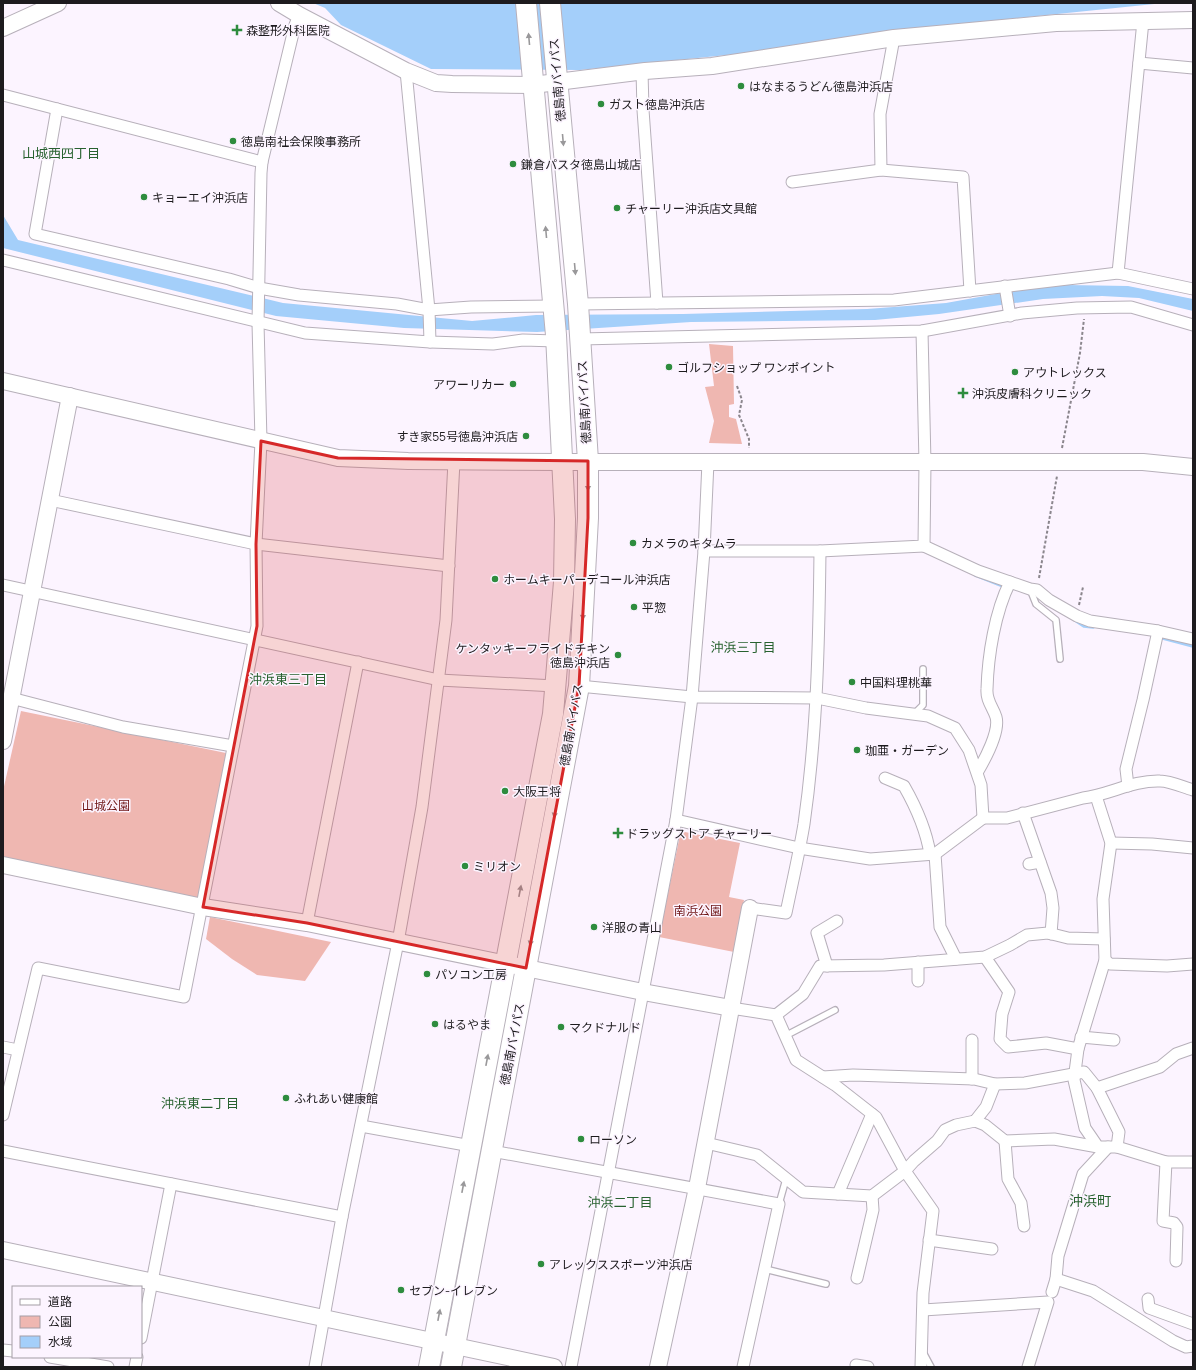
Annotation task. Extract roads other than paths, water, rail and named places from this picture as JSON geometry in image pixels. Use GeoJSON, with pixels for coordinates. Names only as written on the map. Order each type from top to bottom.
{"type":"FeatureCollection","features":[{"type":"Feature","properties":{"kind":"highway","name":"徳島南バイパス"},"geometry":{"type":"LineString","coordinates":[[429,1367],[553,714],[564,582],[565,519],[556,338],[526,3]]}},
{"type":"Feature","properties":{"kind":"highway","name":"徳島南バイパス"},"geometry":{"type":"LineString","coordinates":[[450,1367],[579,686],[588,518],[588,461],[578,309],[550,3]]}},
{"type":"Feature","properties":{"kind":"street"},"geometry":{"type":"LineString","coordinates":[[3,28],[58,3]]}},
{"type":"Feature","properties":{"kind":"street"},"geometry":{"type":"LineString","coordinates":[[280,3],[299,15],[406,71],[436,83],[533,80],[712,66],[894,38],[1056,22],[1193,20]]}},
{"type":"Feature","properties":{"kind":"street"},"geometry":{"type":"LineString","coordinates":[[3,1115],[38,968],[184,997],[203,907],[257,626],[256,544],[261,441],[258,323],[262,162],[295,25],[299,15]]}},
{"type":"Feature","properties":{"kind":"street"},"geometry":{"type":"LineString","coordinates":[[1118,273],[1143,21]]}},
{"type":"Feature","properties":{"kind":"street"},"geometry":{"type":"LineString","coordinates":[[881,170],[880,114],[894,38]]}},
{"type":"Feature","properties":{"kind":"street"},"geometry":{"type":"LineString","coordinates":[[1139,63],[1193,68]]}},
{"type":"Feature","properties":{"kind":"street"},"geometry":{"type":"LineString","coordinates":[[406,71],[429,310],[430,342]]}},
{"type":"Feature","properties":{"kind":"street"},"geometry":{"type":"LineString","coordinates":[[642,71],[643,110],[657,303]]}},
{"type":"Feature","properties":{"kind":"street"},"geometry":{"type":"LineString","coordinates":[[3,94],[262,162]]}},
{"type":"Feature","properties":{"kind":"street"},"geometry":{"type":"LineString","coordinates":[[57,109],[35,234],[222,277],[259,288],[299,295],[397,304],[429,310],[471,307],[553,310]]}},
{"type":"Feature","properties":{"kind":"street"},"geometry":{"type":"LineString","coordinates":[[792,182],[881,170],[963,177],[970,291]]}},
{"type":"Feature","properties":{"kind":"street"},"geometry":{"type":"LineString","coordinates":[[3,260],[258,323],[305,333],[430,342],[493,344],[556,338]]}},
{"type":"Feature","properties":{"kind":"street"},"geometry":{"type":"LineString","coordinates":[[578,309],[657,303],[894,300],[1118,273],[1193,289]]}},
{"type":"Feature","properties":{"kind":"street"},"geometry":{"type":"LineString","coordinates":[[1006,286],[1010,316]]}},
{"type":"Feature","properties":{"kind":"street"},"geometry":{"type":"LineString","coordinates":[[580,337],[922,331],[1010,316],[1077,308],[1131,307],[1193,325]]}},
{"type":"Feature","properties":{"kind":"street"},"geometry":{"type":"LineString","coordinates":[[922,331],[925,462],[924,546]]}},
{"type":"Feature","properties":{"kind":"street"},"geometry":{"type":"LineString","coordinates":[[3,381],[338,458],[563,462],[1143,462],[1193,467]]}},
{"type":"Feature","properties":{"kind":"street"},"geometry":{"type":"LineString","coordinates":[[3,741],[70,396]]}},
{"type":"Feature","properties":{"kind":"street"},"geometry":{"type":"LineString","coordinates":[[315,1367],[325,1319],[342,1217],[398,942],[422,807],[446,620],[454,461]]}},
{"type":"Feature","properties":{"kind":"street"},"geometry":{"type":"LineString","coordinates":[[571,1367],[607,1171],[676,820],[692,697],[704,551],[708,462]]}},
{"type":"Feature","properties":{"kind":"street"},"geometry":{"type":"LineString","coordinates":[[50,500],[256,544],[449,566]]}},
{"type":"Feature","properties":{"kind":"street"},"geometry":{"type":"LineString","coordinates":[[704,551],[820,551],[924,546],[978,571],[1033,589],[1077,616],[1090,621],[1158,631],[1193,639]]}},
{"type":"Feature","properties":{"kind":"street"},"geometry":{"type":"LineString","coordinates":[[658,1367],[706,1144],[750,908],[786,913],[804,824],[817,698],[820,551]]}},
{"type":"Feature","properties":{"kind":"street"},"geometry":{"type":"LineString","coordinates":[[978,771],[988,754],[995,731],[996,718],[989,704],[987,690],[991,654],[1001,599],[1010,582]]}},
{"type":"Feature","properties":{"kind":"street"},"geometry":{"type":"LineString","coordinates":[[3,585],[439,680],[555,686]]}},
{"type":"Feature","properties":{"kind":"street"},"geometry":{"type":"LineString","coordinates":[[1128,786],[1126,769],[1158,631]]}},
{"type":"Feature","properties":{"kind":"street"},"geometry":{"type":"LineString","coordinates":[[307,923],[358,662]]}},
{"type":"Feature","properties":{"kind":"street"},"geometry":{"type":"LineString","coordinates":[[579,686],[692,697],[817,698],[866,708],[928,716],[955,728],[969,750],[978,771],[981,785],[983,818]]}},
{"type":"Feature","properties":{"kind":"street"},"geometry":{"type":"LineString","coordinates":[[11,698],[123,727],[233,746]]}},
{"type":"Feature","properties":{"kind":"street"},"geometry":{"type":"LineString","coordinates":[[885,778],[904,786],[917,808],[932,854],[940,927],[956,959]]}},
{"type":"Feature","properties":{"kind":"street"},"geometry":{"type":"LineString","coordinates":[[676,820],[799,848],[870,859],[932,854],[983,818],[1007,818],[1023,812],[1096,796],[1128,786],[1160,781],[1193,790]]}},
{"type":"Feature","properties":{"kind":"street"},"geometry":{"type":"LineString","coordinates":[[1096,796],[1111,844],[1103,899],[1105,960],[1078,1049],[1074,1080],[1085,1128],[1108,1147]]}},
{"type":"Feature","properties":{"kind":"street"},"geometry":{"type":"LineString","coordinates":[[1023,812],[1035,863],[1051,893],[1053,908],[1051,934]]}},
{"type":"Feature","properties":{"kind":"street"},"geometry":{"type":"LineString","coordinates":[[1111,844],[1152,844],[1193,848]]}},
{"type":"Feature","properties":{"kind":"street"},"geometry":{"type":"LineString","coordinates":[[3,865],[203,907],[307,923],[643,992],[731,1008],[776,1014],[803,994],[820,966],[884,965],[985,957],[1027,935],[1051,934],[1068,938],[1104,940]]}},
{"type":"Feature","properties":{"kind":"street"},"geometry":{"type":"LineString","coordinates":[[827,966],[817,933],[837,920]]}},
{"type":"Feature","properties":{"kind":"street"},"geometry":{"type":"LineString","coordinates":[[985,957],[1009,992],[1002,1014],[1000,1039],[1008,1047],[1046,1043],[1078,1049]]}},
{"type":"Feature","properties":{"kind":"street"},"geometry":{"type":"LineString","coordinates":[[1105,960],[1110,964],[1167,966],[1193,964]]}},
{"type":"Feature","properties":{"kind":"street"},"geometry":{"type":"LineString","coordinates":[[918,962],[918,981]]}},
{"type":"Feature","properties":{"kind":"street"},"geometry":{"type":"LineString","coordinates":[[776,1014],[796,1060],[823,1077],[876,1117],[905,1172],[933,1211],[923,1293],[921,1367]]}},
{"type":"Feature","properties":{"kind":"street"},"geometry":{"type":"LineString","coordinates":[[1081,1038],[1114,1040]]}},
{"type":"Feature","properties":{"kind":"street"},"geometry":{"type":"LineString","coordinates":[[972,1040],[972,1079]]}},
{"type":"Feature","properties":{"kind":"street"},"geometry":{"type":"LineString","coordinates":[[3,1047],[18,1050]]}},
{"type":"Feature","properties":{"kind":"street"},"geometry":{"type":"LineString","coordinates":[[1097,1088],[1160,1067],[1176,1054],[1193,1048]]}},
{"type":"Feature","properties":{"kind":"street"},"geometry":{"type":"LineString","coordinates":[[823,1077],[854,1075],[972,1079],[995,1084],[1025,1082],[1084,1072],[1097,1088],[1119,1132],[1108,1147],[1083,1174],[1058,1256],[1056,1279],[1052,1292]]}},
{"type":"Feature","properties":{"kind":"street"},"geometry":{"type":"LineString","coordinates":[[975,1121],[986,1107],[995,1084]]}},
{"type":"Feature","properties":{"kind":"street"},"geometry":{"type":"LineString","coordinates":[[838,1194],[872,1114]]}},
{"type":"Feature","properties":{"kind":"street"},"geometry":{"type":"LineString","coordinates":[[706,1144],[757,1155],[803,1192],[872,1196],[905,1172],[914,1161],[937,1141],[945,1130],[956,1125],[975,1121],[985,1125],[1005,1141],[1054,1139],[1108,1147],[1166,1162],[1193,1162]]}},
{"type":"Feature","properties":{"kind":"street"},"geometry":{"type":"LineString","coordinates":[[361,1126],[471,1146]]}},
{"type":"Feature","properties":{"kind":"street"},"geometry":{"type":"LineString","coordinates":[[1005,1141],[1008,1179],[1021,1203],[1024,1226]]}},
{"type":"Feature","properties":{"kind":"street"},"geometry":{"type":"LineString","coordinates":[[492,1150],[779,1204],[743,1367]]}},
{"type":"Feature","properties":{"kind":"street"},"geometry":{"type":"LineString","coordinates":[[3,1151],[342,1217]]}},
{"type":"Feature","properties":{"kind":"street"},"geometry":{"type":"LineString","coordinates":[[1166,1162],[1163,1221],[1174,1223],[1177,1227],[1176,1261]]}},
{"type":"Feature","properties":{"kind":"street"},"geometry":{"type":"LineString","coordinates":[[142,1333],[171,1184]]}},
{"type":"Feature","properties":{"kind":"street"},"geometry":{"type":"LineString","coordinates":[[857,1278],[873,1210],[872,1196]]}},
{"type":"Feature","properties":{"kind":"street"},"geometry":{"type":"LineString","coordinates":[[929,1240],[992,1249]]}},
{"type":"Feature","properties":{"kind":"street"},"geometry":{"type":"LineString","coordinates":[[3,1250],[554,1367]]}},
{"type":"Feature","properties":{"kind":"street"},"geometry":{"type":"LineString","coordinates":[[1056,1279],[1093,1291],[1173,1341],[1186,1347],[1193,1346]]}},
{"type":"Feature","properties":{"kind":"street"},"geometry":{"type":"LineString","coordinates":[[1148,1299],[1149,1308],[1193,1324]]}},
{"type":"Feature","properties":{"kind":"street"},"geometry":{"type":"LineString","coordinates":[[922,1310],[1048,1302],[1028,1367]]}},
{"type":"Feature","properties":{"kind":"street"},"geometry":{"type":"LineString","coordinates":[[56,1358],[108,1367]]}},
{"type":"Feature","properties":{"kind":"street"},"geometry":{"type":"LineString","coordinates":[[856,1365],[868,1367]]}},
{"type":"Feature","properties":{"kind":"lane"},"geometry":{"type":"LineString","coordinates":[[1033,589],[1036,604],[1056,620],[1060,658]]}},
{"type":"Feature","properties":{"kind":"lane"},"geometry":{"type":"LineString","coordinates":[[914,714],[923,705],[923,669]]}},
{"type":"Feature","properties":{"kind":"lane"},"geometry":{"type":"LineString","coordinates":[[785,1036],[835,1010]]}},
{"type":"Feature","properties":{"kind":"lane"},"geometry":{"type":"LineString","coordinates":[[779,1204],[786,1179]]}},
{"type":"Feature","properties":{"kind":"lane"},"geometry":{"type":"LineString","coordinates":[[765,1269],[826,1284]]}},
{"type":"Feature","properties":{"kind":"lane"},"geometry":{"type":"LineString","coordinates":[[922,1352],[931,1367]]}},
{"type":"Feature","properties":{"kind":"water"},"geometry":{"type":"Polygon","coordinates":[[[313,3],[1164,3],[900,30],[756,52],[580,70],[431,69],[341,25],[325,8],[313,3]]]}},
{"type":"Feature","properties":{"kind":"water"},"geometry":{"type":"Polygon","coordinates":[[[3,215],[18,240],[283,303],[472,321],[536,315],[683,314],[867,309],[946,303],[1018,290],[1067,285],[1128,286],[1193,299],[1193,311],[1139,298],[1102,296],[1043,299],[939,314],[875,320],[691,322],[537,332],[404,328],[276,316],[3,248],[3,215]]]}},
{"type":"Feature","properties":{"kind":"waterway"},"geometry":{"type":"LineString","coordinates":[[975,575],[1005,587]]}},
{"type":"Feature","properties":{"kind":"waterway"},"geometry":{"type":"LineString","coordinates":[[1075,620],[1084,626],[1093,627]]}},
{"type":"Feature","properties":{"kind":"waterway"},"geometry":{"type":"LineString","coordinates":[[1159,637],[1193,646]]}},
{"type":"Feature","properties":{"kind":"place","name":"森整形外科医院"},"geometry":{"type":"Point","coordinates":[237,30]}},
{"type":"Feature","properties":{"kind":"place","name":"はなまるうどん徳島沖浜店"},"geometry":{"type":"Point","coordinates":[741,86]}},
{"type":"Feature","properties":{"kind":"place","name":"ガスト徳島沖浜店"},"geometry":{"type":"Point","coordinates":[601,104]}},
{"type":"Feature","properties":{"kind":"place","name":"徳島南社会保険事務所"},"geometry":{"type":"Point","coordinates":[233,141]}},
{"type":"Feature","properties":{"kind":"place","name":"鎌倉パスタ徳島山城店"},"geometry":{"type":"Point","coordinates":[513,164]}},
{"type":"Feature","properties":{"kind":"place","name":"キョーエイ沖浜店"},"geometry":{"type":"Point","coordinates":[144,197]}},
{"type":"Feature","properties":{"kind":"place","name":"チャーリー沖浜店文具館"},"geometry":{"type":"Point","coordinates":[617,208]}},
{"type":"Feature","properties":{"kind":"place","name":"ゴルフショップ ワンポイント"},"geometry":{"type":"Point","coordinates":[669,367]}},
{"type":"Feature","properties":{"kind":"place","name":"アウトレックス"},"geometry":{"type":"Point","coordinates":[1015,372]}},
{"type":"Feature","properties":{"kind":"place","name":"アワーリカー"},"geometry":{"type":"Point","coordinates":[513,384]}},
{"type":"Feature","properties":{"kind":"place","name":"沖浜皮膚科クリニック"},"geometry":{"type":"Point","coordinates":[963,393]}},
{"type":"Feature","properties":{"kind":"place","name":"すき家55号徳島沖浜店"},"geometry":{"type":"Point","coordinates":[526,436]}},
{"type":"Feature","properties":{"kind":"place","name":"カメラのキタムラ"},"geometry":{"type":"Point","coordinates":[633,543]}},
{"type":"Feature","properties":{"kind":"place","name":"ホームキーパーデコール沖浜店"},"geometry":{"type":"Point","coordinates":[495,579]}},
{"type":"Feature","properties":{"kind":"place","name":"平惣"},"geometry":{"type":"Point","coordinates":[634,607]}},
{"type":"Feature","properties":{"kind":"place","name":"ケンタッキーフライドチキン 徳島沖浜店"},"geometry":{"type":"Point","coordinates":[618,655]}},
{"type":"Feature","properties":{"kind":"place","name":"中国料理桃華"},"geometry":{"type":"Point","coordinates":[852,682]}},
{"type":"Feature","properties":{"kind":"place","name":"珈亜・ガーデン"},"geometry":{"type":"Point","coordinates":[857,750]}},
{"type":"Feature","properties":{"kind":"place","name":"大阪王将"},"geometry":{"type":"Point","coordinates":[505,791]}},
{"type":"Feature","properties":{"kind":"place","name":"ドラッグストア チャーリー"},"geometry":{"type":"Point","coordinates":[618,833]}},
{"type":"Feature","properties":{"kind":"place","name":"ミリオン"},"geometry":{"type":"Point","coordinates":[465,866]}},
{"type":"Feature","properties":{"kind":"place","name":"洋服の青山"},"geometry":{"type":"Point","coordinates":[594,927]}},
{"type":"Feature","properties":{"kind":"place","name":"パソコン工房"},"geometry":{"type":"Point","coordinates":[427,974]}},
{"type":"Feature","properties":{"kind":"place","name":"はるやま"},"geometry":{"type":"Point","coordinates":[435,1024]}},
{"type":"Feature","properties":{"kind":"place","name":"マクドナルド"},"geometry":{"type":"Point","coordinates":[561,1027]}},
{"type":"Feature","properties":{"kind":"place","name":"ふれあい健康館"},"geometry":{"type":"Point","coordinates":[286,1098]}},
{"type":"Feature","properties":{"kind":"place","name":"ローソン"},"geometry":{"type":"Point","coordinates":[581,1139]}},
{"type":"Feature","properties":{"kind":"place","name":"アレックススポーツ沖浜店"},"geometry":{"type":"Point","coordinates":[541,1264]}},
{"type":"Feature","properties":{"kind":"place","name":"セブン-イレブン"},"geometry":{"type":"Point","coordinates":[401,1290]}},
{"type":"Feature","properties":{"kind":"district","name":"山城西四丁目"},"geometry":{"type":"Point","coordinates":[61,153]}},
{"type":"Feature","properties":{"kind":"district","name":"沖浜三丁目"},"geometry":{"type":"Point","coordinates":[743,647]}},
{"type":"Feature","properties":{"kind":"district","name":"沖浜東三丁目"},"geometry":{"type":"Point","coordinates":[288,679]}},
{"type":"Feature","properties":{"kind":"district","name":"沖浜東二丁目"},"geometry":{"type":"Point","coordinates":[200,1103]}},
{"type":"Feature","properties":{"kind":"district","name":"沖浜町"},"geometry":{"type":"Point","coordinates":[1090,1200]}},
{"type":"Feature","properties":{"kind":"district","name":"沖浜二丁目"},"geometry":{"type":"Point","coordinates":[620,1202]}},
{"type":"Feature","properties":{"kind":"park label","name":"山城公園"},"geometry":{"type":"Point","coordinates":[106,805]}},
{"type":"Feature","properties":{"kind":"park label","name":"南浜公園"},"geometry":{"type":"Point","coordinates":[698,910]}}]}
